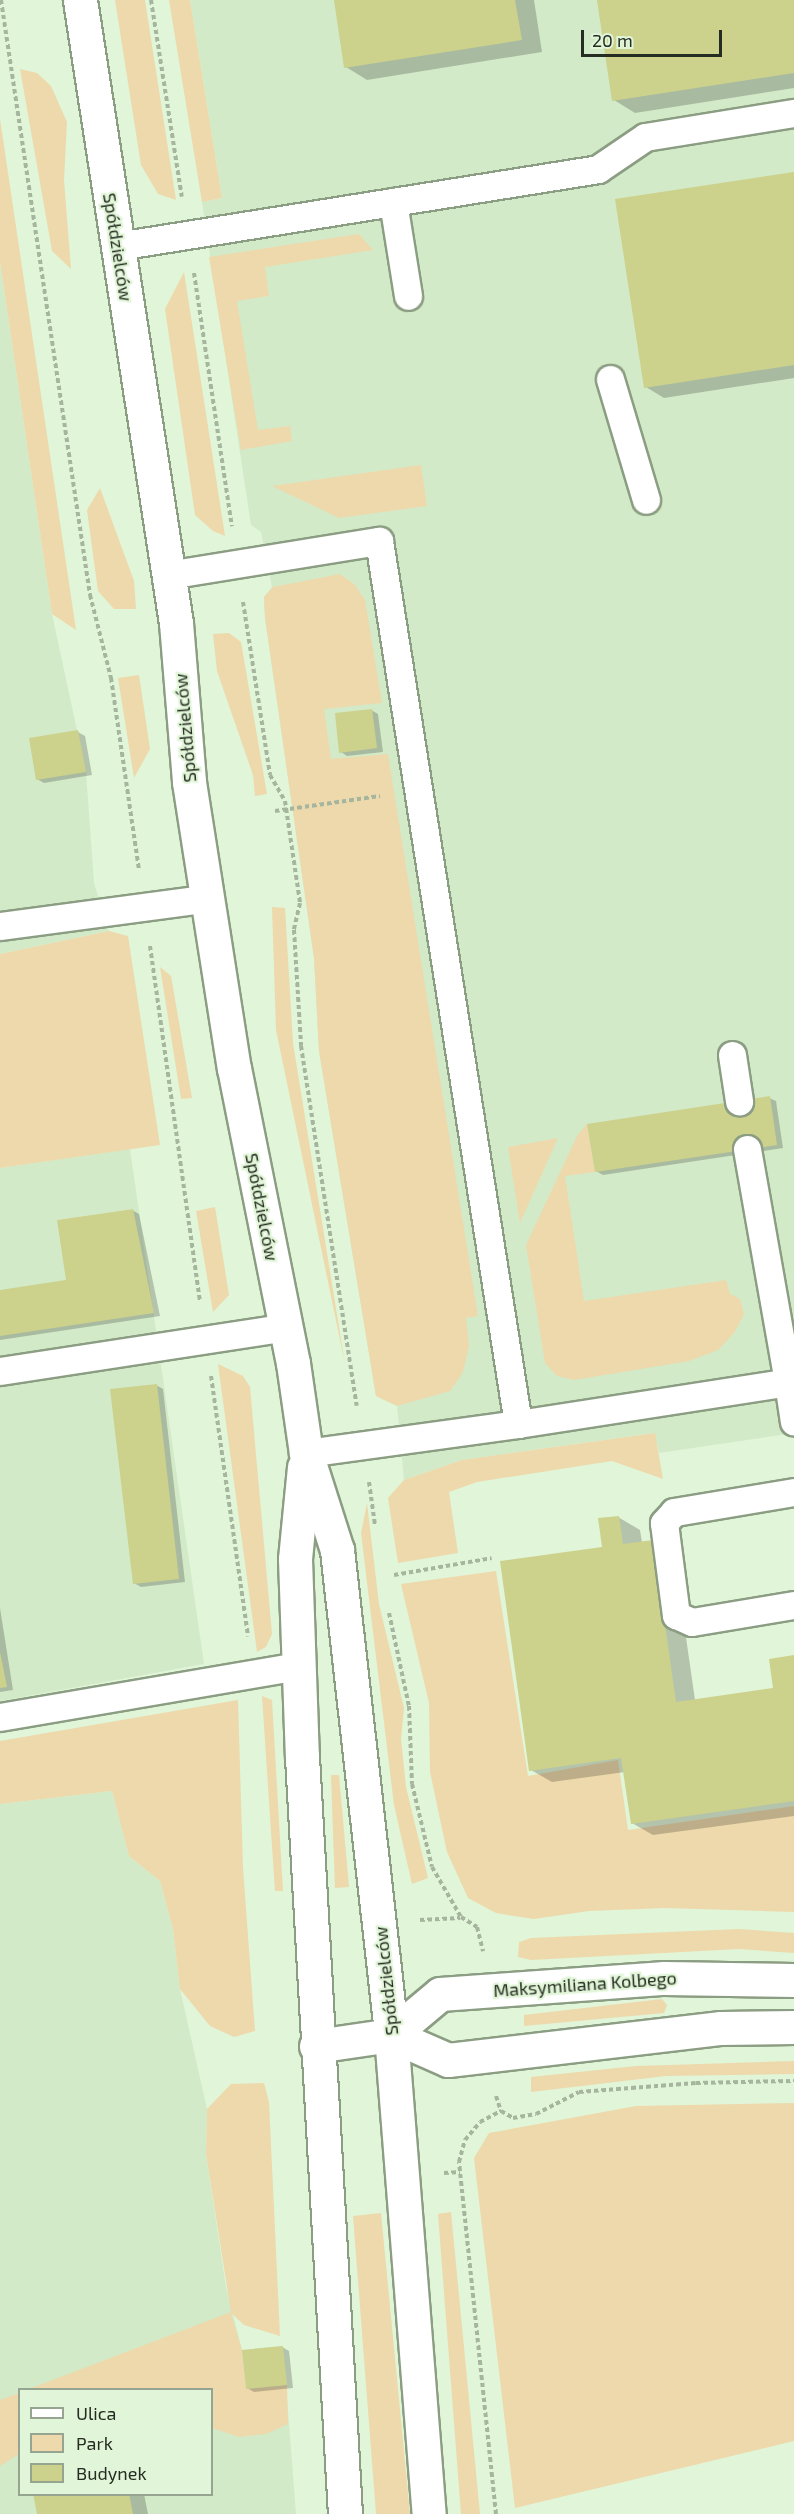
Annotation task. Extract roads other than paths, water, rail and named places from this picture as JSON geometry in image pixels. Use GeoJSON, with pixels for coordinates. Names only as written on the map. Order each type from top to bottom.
{"type":"FeatureCollection","features":[{"type":"Feature","properties":{"kind":"street","name":"Spółdzielców"},"geometry":{"type":"LineString","coordinates":[[80,0],[168,575],[189,782],[234,1068],[286,1327],[306,1453],[337,1550],[391,2035],[404,2176],[429,2514]]}},
{"type":"Feature","properties":{"kind":"street","name":"Spółdzielców"},"geometry":{"type":"LineString","coordinates":[[306,1453],[295,1559],[316,2046],[345,2514]]}},
{"type":"Feature","properties":{"kind":"street","name":"Maksymiliana Kolbego"},"geometry":{"type":"LineString","coordinates":[[391,2035],[440,1994],[664,1978],[794,1980]]}},
{"type":"Feature","properties":{"kind":"street"},"geometry":{"type":"LineString","coordinates":[[316,2046],[391,2035],[448,2060],[493,2057],[721,2028],[794,2027]]}},
{"type":"Feature","properties":{"kind":"lane"},"geometry":{"type":"LineString","coordinates":[[118,246],[598,169],[645,137],[794,113]]}},
{"type":"Feature","properties":{"kind":"lane"},"geometry":{"type":"LineString","coordinates":[[393,202],[408,296]]}},
{"type":"Feature","properties":{"kind":"lane"},"geometry":{"type":"LineString","coordinates":[[610,379],[646,500]]}},
{"type":"Feature","properties":{"kind":"lane"},"geometry":{"type":"LineString","coordinates":[[168,575],[379,541],[518,1424]]}},
{"type":"Feature","properties":{"kind":"lane"},"geometry":{"type":"LineString","coordinates":[[0,926],[209,898]]}},
{"type":"Feature","properties":{"kind":"lane"},"geometry":{"type":"LineString","coordinates":[[732,1055],[739,1101]]}},
{"type":"Feature","properties":{"kind":"lane"},"geometry":{"type":"LineString","coordinates":[[747,1149],[794,1422]]}},
{"type":"Feature","properties":{"kind":"lane"},"geometry":{"type":"LineString","coordinates":[[0,1371],[286,1327]]}},
{"type":"Feature","properties":{"kind":"lane"},"geometry":{"type":"LineString","coordinates":[[306,1453],[364,1447],[788,1382]]}},
{"type":"Feature","properties":{"kind":"lane"},"geometry":{"type":"LineString","coordinates":[[794,1492],[674,1512],[664,1523],[676,1615],[692,1622],[794,1605]]}},
{"type":"Feature","properties":{"kind":"lane"},"geometry":{"type":"LineString","coordinates":[[0,1717],[299,1666]]}}]}
